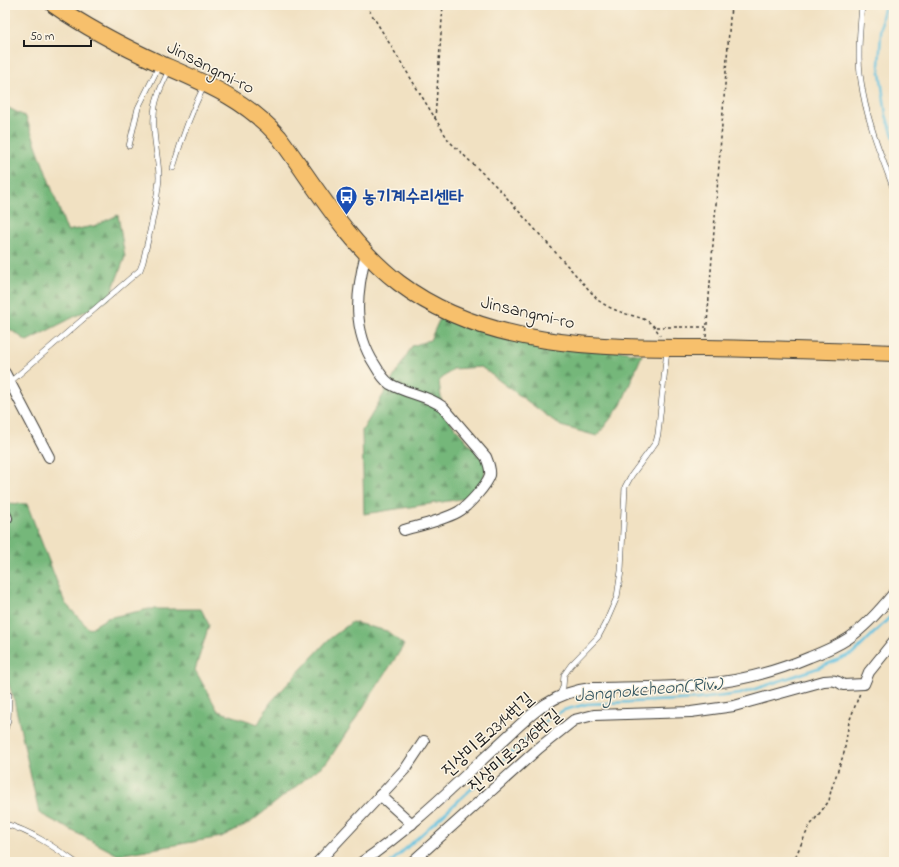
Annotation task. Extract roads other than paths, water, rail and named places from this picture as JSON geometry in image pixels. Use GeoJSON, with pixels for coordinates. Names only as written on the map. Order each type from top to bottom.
{"type":"FeatureCollection","features":[{"type":"Feature","properties":{"kind":"main road","name":"Jinsangmi-ro"},"geometry":{"type":"LineString","coordinates":[[54,5],[102,34],[165,66],[206,83],[240,102],[268,125],[292,155],[351,236],[366,253],[398,282],[415,294],[451,312],[495,329],[552,342],[667,349],[705,348],[894,353]]}},
{"type":"Feature","properties":{"kind":"street"},"geometry":{"type":"LineString","coordinates":[[366,253],[358,293],[357,312],[360,329],[370,357],[388,383],[400,390],[436,402],[443,407],[486,457],[489,464],[490,474],[486,484],[459,512],[404,530]]}},
{"type":"Feature","properties":{"kind":"street"},"geometry":{"type":"LineString","coordinates":[[7,380],[49,457]]}},
{"type":"Feature","properties":{"kind":"street"},"geometry":{"type":"LineString","coordinates":[[5,514],[7,518],[5,519]]}},
{"type":"Feature","properties":{"kind":"street","name":"진상미로2314번길"},"geometry":{"type":"LineString","coordinates":[[362,862],[388,844],[412,824],[532,713],[560,696],[579,689],[686,685],[720,682],[784,667],[822,652],[848,639],[860,630],[894,593]]}},
{"type":"Feature","properties":{"kind":"street","name":"진상미로2316번길"},"geometry":{"type":"LineString","coordinates":[[412,862],[539,748],[574,720],[583,716],[594,715],[692,712],[734,706],[824,680],[839,681],[843,685],[864,684],[869,672],[894,641]]}},
{"type":"Feature","properties":{"kind":"street"},"geometry":{"type":"LineString","coordinates":[[318,862],[406,768],[424,741]]}},
{"type":"Feature","properties":{"kind":"street"},"geometry":{"type":"LineString","coordinates":[[380,795],[412,824]]}},
{"type":"Feature","properties":{"kind":"lane"},"geometry":{"type":"LineString","coordinates":[[862,5],[859,60],[861,83],[875,137],[894,190]]}},
{"type":"Feature","properties":{"kind":"lane"},"geometry":{"type":"LineString","coordinates":[[129,146],[138,108],[165,66]]}},
{"type":"Feature","properties":{"kind":"lane"},"geometry":{"type":"LineString","coordinates":[[7,380],[140,270],[143,262],[157,193],[159,176],[153,117],[165,66]]}},
{"type":"Feature","properties":{"kind":"lane"},"geometry":{"type":"LineString","coordinates":[[173,168],[184,130],[191,112],[206,83]]}},
{"type":"Feature","properties":{"kind":"lane"},"geometry":{"type":"LineString","coordinates":[[560,696],[563,687],[564,675],[571,665],[598,637],[617,597],[621,571],[625,488],[631,476],[656,442],[667,349]]}},
{"type":"Feature","properties":{"kind":"lane"},"geometry":{"type":"LineString","coordinates":[[5,730],[8,720],[9,695]]}},
{"type":"Feature","properties":{"kind":"lane"},"geometry":{"type":"LineString","coordinates":[[5,824],[36,836],[75,862]]}},
{"type":"Feature","properties":{"kind":"waterway","name":"Jangnokcheon(Riv.)"},"geometry":{"type":"LineString","coordinates":[[885,5],[882,17],[879,65],[886,115],[894,138]]}},
{"type":"Feature","properties":{"kind":"waterway","name":"Jangnokcheon(Riv.)"},"geometry":{"type":"LineString","coordinates":[[391,862],[547,720],[564,710],[587,704],[699,699],[740,694],[818,668],[854,653],[894,613]]}},
{"type":"Feature","properties":{"kind":"place","name":"농기계수리센타"},"geometry":{"type":"Point","coordinates":[346,216]}}]}
